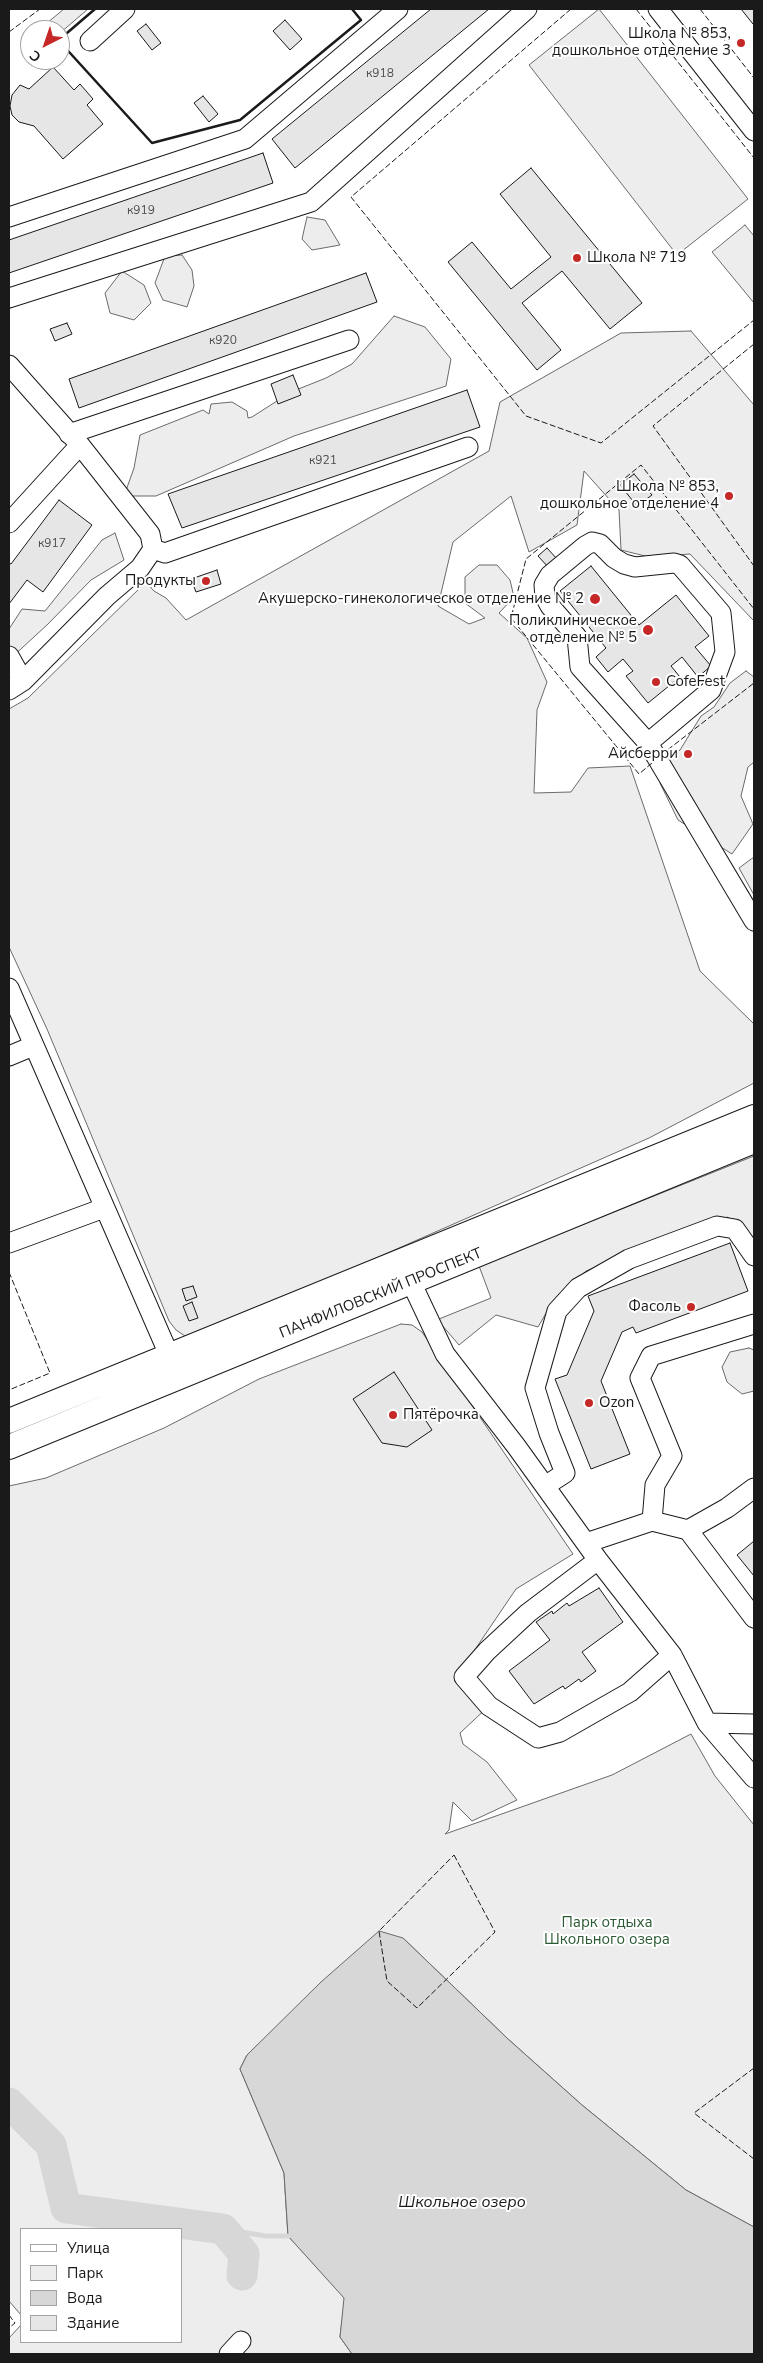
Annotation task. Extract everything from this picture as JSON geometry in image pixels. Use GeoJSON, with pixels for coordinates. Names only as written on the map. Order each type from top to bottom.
{"type":"FeatureCollection","features":[{"type":"Feature","properties":{"kind":"main road","name":"ПАНФИЛОВСКИЙ ПРОСПЕКТ"},"geometry":{"type":"LineString","coordinates":[[9,1421],[170,1357],[754,1117]]}},
{"type":"Feature","properties":{"kind":"main road","name":"ПАНФИЛОВСКИЙ ПРОСПЕКТ"},"geometry":{"type":"LineString","coordinates":[[9,1447],[754,1141]]}},
{"type":"Feature","properties":{"kind":"street"},"geometry":{"type":"LineString","coordinates":[[90,41],[125,9]]}},
{"type":"Feature","properties":{"kind":"street"},"geometry":{"type":"LineString","coordinates":[[9,217],[245,139],[398,9]]}},
{"type":"Feature","properties":{"kind":"street"},"geometry":{"type":"LineString","coordinates":[[9,298],[311,202],[527,9]]}},
{"type":"Feature","properties":{"kind":"street"},"geometry":{"type":"LineString","coordinates":[[658,9],[754,131]]}},
{"type":"Feature","properties":{"kind":"street"},"geometry":{"type":"LineString","coordinates":[[9,523],[75,439],[349,340]]}},
{"type":"Feature","properties":{"kind":"street"},"geometry":{"type":"LineString","coordinates":[[9,365],[75,439],[150,534],[154,549]]}},
{"type":"Feature","properties":{"kind":"street"},"geometry":{"type":"LineString","coordinates":[[154,549],[165,553],[468,447]]}},
{"type":"Feature","properties":{"kind":"street"},"geometry":{"type":"LineString","coordinates":[[648,743],[711,690],[725,652],[721,613],[680,565],[674,563],[635,567],[624,564],[614,558],[600,544],[592,542],[550,575],[544,585],[544,597],[577,637],[580,667],[648,743],[754,921]]}},
{"type":"Feature","properties":{"kind":"street"},"geometry":{"type":"LineString","coordinates":[[16,686],[107,596],[140,568],[154,549]]}},
{"type":"Feature","properties":{"kind":"street"},"geometry":{"type":"LineString","coordinates":[[9,656],[16,686]]}},
{"type":"Feature","properties":{"kind":"street"},"geometry":{"type":"LineString","coordinates":[[9,988],[170,1357]]}},
{"type":"Feature","properties":{"kind":"street"},"geometry":{"type":"LineString","coordinates":[[9,1056],[33,1046]]}},
{"type":"Feature","properties":{"kind":"street"},"geometry":{"type":"LineString","coordinates":[[9,1243],[104,1208]]}},
{"type":"Feature","properties":{"kind":"street"},"geometry":{"type":"LineString","coordinates":[[545,1486],[565,1473],[549,1433],[535,1388],[557,1311],[578,1288],[629,1259],[718,1226],[735,1229],[754,1256]]}},
{"type":"Feature","properties":{"kind":"street"},"geometry":{"type":"LineString","coordinates":[[411,1282],[445,1354],[545,1486],[598,1560],[672,1655],[707,1723],[754,1778]]}},
{"type":"Feature","properties":{"kind":"street"},"geometry":{"type":"LineString","coordinates":[[652,1521],[655,1485],[672,1456],[640,1378],[651,1356],[754,1324]]}},
{"type":"Feature","properties":{"kind":"street"},"geometry":{"type":"LineString","coordinates":[[688,1530],[727,1508],[754,1488]]}},
{"type":"Feature","properties":{"kind":"street"},"geometry":{"type":"LineString","coordinates":[[586,1543],[652,1521],[688,1530],[754,1618]]}},
{"type":"Feature","properties":{"kind":"street"},"geometry":{"type":"LineString","coordinates":[[598,1560],[528,1613],[487,1651],[464,1677],[489,1706],[538,1738],[560,1732],[630,1692],[672,1655]]}},
{"type":"Feature","properties":{"kind":"street"},"geometry":{"type":"LineString","coordinates":[[707,1723],[754,1724]]}},
{"type":"Feature","properties":{"kind":"green space"},"geometry":{"type":"Polygon","coordinates":[[[64,9],[88,9],[70,24],[70,20],[51,20],[64,9]]]}},
{"type":"Feature","properties":{"kind":"green space"},"geometry":{"type":"Polygon","coordinates":[[[599,9],[748,199],[677,255],[529,65],[599,9]]]}},
{"type":"Feature","properties":{"kind":"green space"},"geometry":{"type":"Polygon","coordinates":[[[307,217],[325,220],[340,245],[312,250],[302,239],[307,217]]]}},
{"type":"Feature","properties":{"kind":"green space"},"geometry":{"type":"Polygon","coordinates":[[[745,225],[754,236],[754,303],[712,252],[745,225]]]}},
{"type":"Feature","properties":{"kind":"green space"},"geometry":{"type":"Polygon","coordinates":[[[182,255],[192,270],[194,286],[187,307],[163,300],[155,283],[165,256],[182,255]]]}},
{"type":"Feature","properties":{"kind":"green space"},"geometry":{"type":"Polygon","coordinates":[[[122,271],[144,285],[151,303],[134,320],[110,313],[105,293],[122,271]]]}},
{"type":"Feature","properties":{"kind":"green space"},"geometry":{"type":"Polygon","coordinates":[[[394,316],[425,327],[451,359],[446,386],[294,436],[156,496],[124,496],[134,468],[140,435],[203,410],[209,414],[211,404],[232,402],[247,411],[248,418],[252,417],[291,392],[326,378],[352,364],[394,316]]]}},
{"type":"Feature","properties":{"kind":"green space"},"geometry":{"type":"Polygon","coordinates":[[[691,331],[754,405],[754,621],[690,554],[649,557],[621,550],[619,510],[584,471],[577,525],[529,552],[511,496],[453,542],[438,606],[469,624],[485,618],[465,603],[465,577],[479,565],[497,565],[510,580],[514,597],[499,613],[527,638],[547,682],[537,710],[534,793],[571,792],[588,768],[630,766],[700,971],[754,1024],[754,1083],[649,1138],[199,1336],[188,1338],[176,1330],[169,1321],[47,1029],[9,947],[9,709],[28,698],[146,582],[154,591],[166,598],[186,620],[489,451],[500,402],[621,333],[691,331]]]}},
{"type":"Feature","properties":{"kind":"green space"},"geometry":{"type":"Polygon","coordinates":[[[115,533],[124,560],[91,580],[9,660],[9,629],[22,609],[45,611],[102,540],[115,533]]]}},
{"type":"Feature","properties":{"kind":"green space"},"geometry":{"type":"Polygon","coordinates":[[[746,671],[754,677],[754,762],[748,767],[741,796],[753,824],[732,854],[678,820],[660,783],[667,758],[680,750],[701,716],[714,707],[730,683],[746,671]]]}},
{"type":"Feature","properties":{"kind":"green space"},"geometry":{"type":"Polygon","coordinates":[[[754,857],[754,895],[739,868],[754,857]]]}},
{"type":"Feature","properties":{"kind":"green space"},"geometry":{"type":"Polygon","coordinates":[[[754,1156],[754,1245],[728,1217],[586,1271],[552,1303],[538,1327],[496,1315],[459,1345],[441,1324],[439,1319],[491,1298],[479,1266],[754,1156]]]}},
{"type":"Feature","properties":{"kind":"green space","name":"Парк отдыха Школьного озера"},"geometry":{"type":"Polygon","coordinates":[[[401,1324],[412,1325],[422,1332],[573,1554],[516,1589],[474,1651],[464,1677],[489,1706],[460,1733],[463,1744],[487,1762],[517,1800],[472,1821],[453,1802],[449,1830],[445,1834],[612,1775],[691,1734],[715,1776],[754,1825],[754,2227],[686,2190],[582,2105],[508,2039],[403,1938],[348,1960],[247,2055],[240,2069],[284,2173],[288,2236],[345,2298],[340,2337],[352,2354],[9,2354],[9,2338],[20,2326],[20,2343],[182,2343],[182,2228],[20,2228],[20,2314],[9,2301],[9,1486],[46,1478],[164,1428],[259,1379],[401,1324]]]}},
{"type":"Feature","properties":{"kind":"green space"},"geometry":{"type":"Polygon","coordinates":[[[749,1348],[754,1350],[754,1391],[742,1394],[727,1382],[722,1367],[730,1352],[749,1348]]]}},
{"type":"Feature","properties":{"kind":"water","name":"Школьное озеро"},"geometry":{"type":"Polygon","coordinates":[[[379,1931],[403,1938],[508,2039],[582,2105],[686,2190],[754,2227],[754,2354],[352,2354],[340,2337],[344,2298],[288,2236],[284,2173],[240,2069],[247,2055],[321,1982],[379,1931]]]}},
{"type":"Feature","properties":{"kind":"building"},"geometry":{"type":"Polygon","coordinates":[[[431,9],[489,9],[295,168],[272,139],[431,9]]]}},
{"type":"Feature","properties":{"kind":"building"},"geometry":{"type":"Polygon","coordinates":[[[741,9],[754,9],[753,24],[741,9]]]}},
{"type":"Feature","properties":{"kind":"building"},"geometry":{"type":"Polygon","coordinates":[[[285,20],[302,39],[290,50],[273,31],[285,20]]]}},
{"type":"Feature","properties":{"kind":"building"},"geometry":{"type":"Polygon","coordinates":[[[146,24],[161,43],[152,50],[137,31],[146,24]]]}},
{"type":"Feature","properties":{"kind":"building"},"geometry":{"type":"Polygon","coordinates":[[[50,70],[56,70],[74,90],[80,84],[93,99],[87,105],[103,124],[63,159],[34,126],[19,122],[12,115],[10,106],[12,95],[20,85],[29,89],[50,70]]]}},
{"type":"Feature","properties":{"kind":"building"},"geometry":{"type":"Polygon","coordinates":[[[203,96],[218,114],[209,122],[194,103],[203,96]]]}},
{"type":"Feature","properties":{"kind":"building"},"geometry":{"type":"Polygon","coordinates":[[[263,153],[273,183],[9,273],[9,240],[263,153]]]}},
{"type":"Feature","properties":{"kind":"building"},"geometry":{"type":"Polygon","coordinates":[[[531,168],[642,303],[610,329],[562,271],[522,303],[561,350],[537,370],[448,262],[472,242],[511,289],[551,257],[500,194],[531,168]]]}},
{"type":"Feature","properties":{"kind":"building"},"geometry":{"type":"Polygon","coordinates":[[[366,273],[377,302],[79,408],[69,379],[366,273]]]}},
{"type":"Feature","properties":{"kind":"building"},"geometry":{"type":"Polygon","coordinates":[[[67,323],[72,334],[55,341],[50,329],[67,323]]]}},
{"type":"Feature","properties":{"kind":"building"},"geometry":{"type":"Polygon","coordinates":[[[293,375],[301,395],[278,404],[271,384],[293,375]]]}},
{"type":"Feature","properties":{"kind":"building"},"geometry":{"type":"Polygon","coordinates":[[[467,390],[480,427],[182,528],[168,494],[467,390]]]}},
{"type":"Feature","properties":{"kind":"building"},"geometry":{"type":"Polygon","coordinates":[[[634,474],[652,495],[637,506],[620,485],[634,474]]]}},
{"type":"Feature","properties":{"kind":"building"},"geometry":{"type":"Polygon","coordinates":[[[59,500],[92,525],[43,592],[27,580],[9,604],[9,563],[11,564],[59,500]]]}},
{"type":"Feature","properties":{"kind":"building"},"geometry":{"type":"Polygon","coordinates":[[[547,548],[558,560],[549,568],[538,556],[547,548]]]}},
{"type":"Feature","properties":{"kind":"building","name":"Поликлиническое отделение № 5"},"geometry":{"type":"Polygon","coordinates":[[[591,566],[639,625],[676,595],[709,636],[695,647],[711,666],[698,677],[682,657],[671,666],[680,677],[648,703],[626,676],[633,671],[623,659],[608,672],[596,657],[606,648],[560,591],[591,566]]]}},
{"type":"Feature","properties":{"kind":"building","name":"Продукты"},"geometry":{"type":"Polygon","coordinates":[[[217,570],[221,584],[196,592],[191,579],[217,570]]]}},
{"type":"Feature","properties":{"kind":"building"},"geometry":{"type":"Polygon","coordinates":[[[730,1243],[748,1291],[636,1333],[633,1327],[622,1332],[601,1381],[630,1454],[591,1469],[555,1379],[567,1375],[594,1311],[588,1296],[730,1243]]]}},
{"type":"Feature","properties":{"kind":"building"},"geometry":{"type":"Polygon","coordinates":[[[193,1286],[197,1297],[186,1301],[182,1289],[193,1286]]]}},
{"type":"Feature","properties":{"kind":"building"},"geometry":{"type":"Polygon","coordinates":[[[192,1302],[198,1318],[189,1321],[183,1306],[192,1302]]]}},
{"type":"Feature","properties":{"kind":"building","name":"Пятёрочка"},"geometry":{"type":"Polygon","coordinates":[[[394,1372],[432,1430],[407,1447],[382,1443],[353,1399],[394,1372]]]}},
{"type":"Feature","properties":{"kind":"building"},"geometry":{"type":"Polygon","coordinates":[[[754,1541],[754,1576],[737,1555],[754,1541]]]}},
{"type":"Feature","properties":{"kind":"building"},"geometry":{"type":"Polygon","coordinates":[[[599,1588],[623,1622],[582,1652],[596,1671],[581,1682],[579,1679],[565,1689],[563,1686],[534,1704],[509,1671],[550,1640],[536,1622],[552,1611],[553,1614],[567,1603],[569,1606],[599,1588]]]}},
{"type":"Feature","properties":{"kind":"waterway"},"geometry":{"type":"LineString","coordinates":[[9,2103],[51,2145],[66,2208],[223,2229],[244,2254],[242,2275]]}},
{"type":"Feature","properties":{"kind":"waterway"},"geometry":{"type":"LineString","coordinates":[[223,2229],[266,2236],[288,2236]]}},
{"type":"Feature","properties":{"kind":"fence"},"geometry":{"type":"LineString","coordinates":[[9,32],[40,9]]}},
{"type":"Feature","properties":{"kind":"fence"},"geometry":{"type":"LineString","coordinates":[[571,9],[351,197],[526,416],[601,443],[754,320]]}},
{"type":"Feature","properties":{"kind":"fence"},"geometry":{"type":"LineString","coordinates":[[636,9],[754,158]]}},
{"type":"Feature","properties":{"kind":"fence"},"geometry":{"type":"LineString","coordinates":[[700,9],[754,78]]}},
{"type":"Feature","properties":{"kind":"fence"},"geometry":{"type":"LineString","coordinates":[[754,344],[653,426],[754,566]]}},
{"type":"Feature","properties":{"kind":"fence"},"geometry":{"type":"LineString","coordinates":[[652,763],[639,774],[511,618],[526,559],[641,465],[754,609]]}},
{"type":"Feature","properties":{"kind":"fence"},"geometry":{"type":"LineString","coordinates":[[661,755],[754,683]]}},
{"type":"Feature","properties":{"kind":"fence"},"geometry":{"type":"LineString","coordinates":[[9,1272],[50,1373],[9,1390]]}},
{"type":"Feature","properties":{"kind":"fence"},"geometry":{"type":"LineString","coordinates":[[454,1855],[495,1932],[417,2008],[387,1981],[379,1931],[454,1855]]}},
{"type":"Feature","properties":{"kind":"fence"},"geometry":{"type":"LineString","coordinates":[[754,2068],[694,2113],[754,2159]]}},
{"type":"Feature","properties":{"kind":"fence"},"geometry":{"type":"LineString","coordinates":[[9,2315],[15,2323],[9,2328]]}},
{"type":"Feature","properties":{"kind":"wall"},"geometry":{"type":"LineString","coordinates":[[70,30],[95,9]]}},
{"type":"Feature","properties":{"kind":"wall"},"geometry":{"type":"LineString","coordinates":[[70,53],[152,143],[240,120],[361,20],[352,9]]}},
{"type":"Feature","properties":{"kind":"place","name":"Школа № 853, дошкольное отделение 3"},"geometry":{"type":"Point","coordinates":[741,43]}},
{"type":"Feature","properties":{"kind":"place","name":"Школа № 719"},"geometry":{"type":"Point","coordinates":[577,258]}},
{"type":"Feature","properties":{"kind":"place","name":"Школа № 853, дошкольное отделение 4"},"geometry":{"type":"Point","coordinates":[729,496]}},
{"type":"Feature","properties":{"kind":"place","name":"Продукты"},"geometry":{"type":"Point","coordinates":[206,581]}},
{"type":"Feature","properties":{"kind":"place","name":"Акушерско-гинекологическое отделение № 2"},"geometry":{"type":"Point","coordinates":[595,599]}},
{"type":"Feature","properties":{"kind":"place","name":"Поликлиническое отделение № 5"},"geometry":{"type":"Point","coordinates":[648,630]}},
{"type":"Feature","properties":{"kind":"place","name":"CofeFest"},"geometry":{"type":"Point","coordinates":[656,682]}},
{"type":"Feature","properties":{"kind":"place","name":"Айсберри"},"geometry":{"type":"Point","coordinates":[688,754]}},
{"type":"Feature","properties":{"kind":"place","name":"Фасоль"},"geometry":{"type":"Point","coordinates":[691,1307]}},
{"type":"Feature","properties":{"kind":"place","name":"Ozon"},"geometry":{"type":"Point","coordinates":[589,1403]}},
{"type":"Feature","properties":{"kind":"place","name":"Пятёрочка"},"geometry":{"type":"Point","coordinates":[393,1415]}}]}
